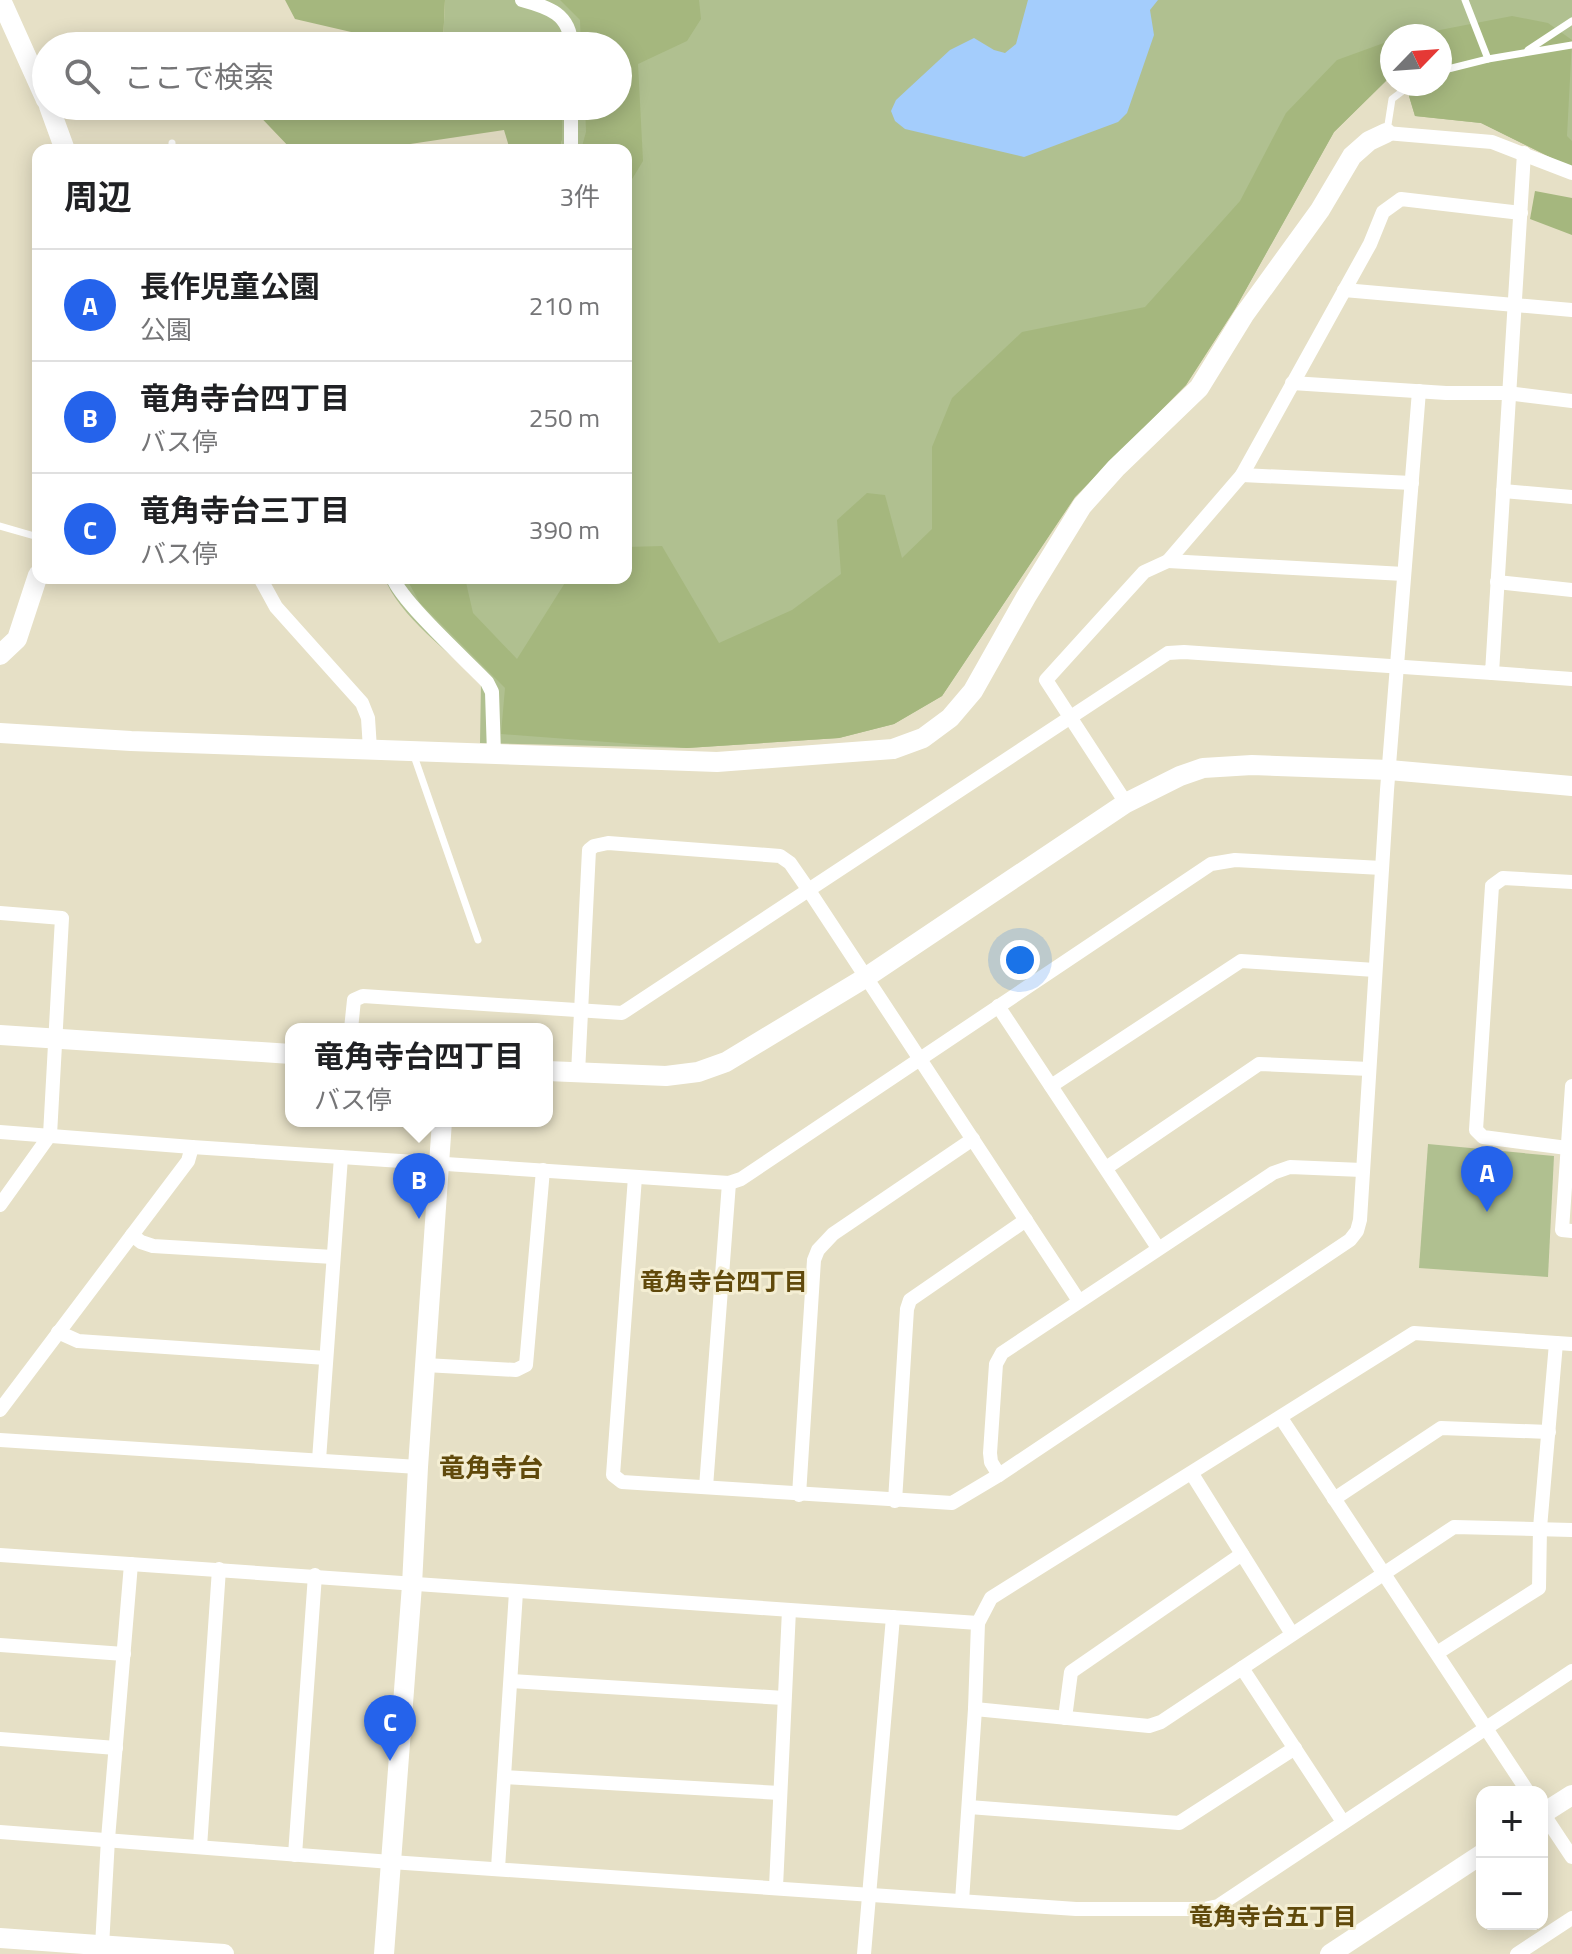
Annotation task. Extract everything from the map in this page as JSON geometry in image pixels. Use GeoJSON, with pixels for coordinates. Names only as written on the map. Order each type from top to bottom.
{"type":"FeatureCollection","features":[{"type":"Feature","properties":{"kind":"street"},"geometry":{"type":"LineString","coordinates":[[1,0],[32,69]]}},
{"type":"Feature","properties":{"kind":"street"},"geometry":{"type":"LineString","coordinates":[[522,0],[551,8],[565,19],[568,32]]}},
{"type":"Feature","properties":{"kind":"street"},"geometry":{"type":"LineString","coordinates":[[54,120],[63,144]]}},
{"type":"Feature","properties":{"kind":"street"},"geometry":{"type":"LineString","coordinates":[[571,120],[571,144]]}},
{"type":"Feature","properties":{"kind":"street"},"geometry":{"type":"LineString","coordinates":[[0,733],[131,741],[717,762],[893,749],[923,738],[950,718],[973,691],[1082,506],[1116,468],[1199,388],[1244,315],[1320,210],[1352,156],[1369,141],[1386,133],[1492,142],[1572,173]]}},
{"type":"Feature","properties":{"kind":"street"},"geometry":{"type":"LineString","coordinates":[[1492,673],[1524,153]]}},
{"type":"Feature","properties":{"kind":"street"},"geometry":{"type":"LineString","coordinates":[[1126,803],[1046,680],[1144,572],[1168,561],[1242,475],[1370,244],[1383,212],[1401,199],[1521,213]]}},
{"type":"Feature","properties":{"kind":"street"},"geometry":{"type":"LineString","coordinates":[[1344,290],[1572,310]]}},
{"type":"Feature","properties":{"kind":"street"},"geometry":{"type":"LineString","coordinates":[[1292,383],[1507,393],[1572,401]]}},
{"type":"Feature","properties":{"kind":"street"},"geometry":{"type":"LineString","coordinates":[[635,1177],[613,1475],[622,1482],[952,1503],[999,1475],[1350,1240],[1360,1220],[1382,868],[1419,391]]}},
{"type":"Feature","properties":{"kind":"street"},"geometry":{"type":"LineString","coordinates":[[1242,475],[1412,483]]}},
{"type":"Feature","properties":{"kind":"street"},"geometry":{"type":"LineString","coordinates":[[1503,491],[1572,497]]}},
{"type":"Feature","properties":{"kind":"street"},"geometry":{"type":"LineString","coordinates":[[1168,561],[1404,574]]}},
{"type":"Feature","properties":{"kind":"street"},"geometry":{"type":"LineString","coordinates":[[1497,582],[1572,590]]}},
{"type":"Feature","properties":{"kind":"street"},"geometry":{"type":"LineString","coordinates":[[0,655],[17,639],[35,584]]}},
{"type":"Feature","properties":{"kind":"street"},"geometry":{"type":"LineString","coordinates":[[263,584],[276,607],[362,703],[368,718],[370,749]]}},
{"type":"Feature","properties":{"kind":"street"},"geometry":{"type":"LineString","coordinates":[[395,584],[487,682],[492,692],[494,754]]}},
{"type":"Feature","properties":{"kind":"street"},"geometry":{"type":"LineString","coordinates":[[351,1023],[354,1000],[363,996],[615,1014],[627,1011],[1160,658],[1176,652],[1572,679]]}},
{"type":"Feature","properties":{"kind":"street"},"geometry":{"type":"LineString","coordinates":[[553,1071],[666,1076],[712,1067],[748,1050],[865,978],[1126,803],[1180,776],[1212,767],[1252,765],[1389,770],[1572,786]]}},
{"type":"Feature","properties":{"kind":"street"},"geometry":{"type":"LineString","coordinates":[[578,1073],[587,857],[594,846],[608,843],[780,856],[790,863],[808,889],[1079,1301]]}},
{"type":"Feature","properties":{"kind":"street"},"geometry":{"type":"LineString","coordinates":[[0,1132],[729,1183],[741,1179],[1211,864],[1235,860],[1382,868]]}},
{"type":"Feature","properties":{"kind":"street"},"geometry":{"type":"LineString","coordinates":[[1567,1148],[1483,1137],[1476,1130],[1492,886],[1503,878],[1572,882]]}},
{"type":"Feature","properties":{"kind":"street"},"geometry":{"type":"LineString","coordinates":[[0,913],[62,918],[50,1135],[0,1205]]}},
{"type":"Feature","properties":{"kind":"street"},"geometry":{"type":"LineString","coordinates":[[1051,1086],[1241,961],[1375,970]]}},
{"type":"Feature","properties":{"kind":"street"},"geometry":{"type":"LineString","coordinates":[[998,1006],[1158,1248]]}},
{"type":"Feature","properties":{"kind":"street"},"geometry":{"type":"LineString","coordinates":[[0,1035],[285,1054]]}},
{"type":"Feature","properties":{"kind":"street"},"geometry":{"type":"LineString","coordinates":[[1106,1168],[1259,1064],[1369,1069]]}},
{"type":"Feature","properties":{"kind":"street"},"geometry":{"type":"LineString","coordinates":[[1572,1086],[1562,1230],[1572,1231]]}},
{"type":"Feature","properties":{"kind":"street"},"geometry":{"type":"LineString","coordinates":[[384,1954],[442,1127]]}},
{"type":"Feature","properties":{"kind":"street"},"geometry":{"type":"LineString","coordinates":[[799,1495],[814,1260],[818,1250],[833,1234],[973,1139]]}},
{"type":"Feature","properties":{"kind":"street"},"geometry":{"type":"LineString","coordinates":[[0,1410],[188,1161],[192,1147]]}},
{"type":"Feature","properties":{"kind":"street"},"geometry":{"type":"LineString","coordinates":[[319,1460],[341,1157]]}},
{"type":"Feature","properties":{"kind":"street"},"geometry":{"type":"LineString","coordinates":[[999,1475],[991,1462],[990,1453],[998,1358],[1158,1248],[1282,1169],[1362,1170]]}},
{"type":"Feature","properties":{"kind":"street"},"geometry":{"type":"LineString","coordinates":[[425,1365],[516,1370],[526,1365],[543,1170]]}},
{"type":"Feature","properties":{"kind":"street"},"geometry":{"type":"LineString","coordinates":[[706,1487],[729,1183]]}},
{"type":"Feature","properties":{"kind":"street"},"geometry":{"type":"LineString","coordinates":[[895,1501],[910,1300],[1026,1220]]}},
{"type":"Feature","properties":{"kind":"street"},"geometry":{"type":"LineString","coordinates":[[132,1235],[153,1246],[333,1257]]}},
{"type":"Feature","properties":{"kind":"street"},"geometry":{"type":"LineString","coordinates":[[58,1332],[78,1341],[326,1358]]}},
{"type":"Feature","properties":{"kind":"street"},"geometry":{"type":"LineString","coordinates":[[962,1901],[978,1623],[991,1598],[1414,1333],[1572,1344]]}},
{"type":"Feature","properties":{"kind":"street"},"geometry":{"type":"LineString","coordinates":[[1437,1653],[1539,1588],[1540,1528],[1556,1343]]}},
{"type":"Feature","properties":{"kind":"street"},"geometry":{"type":"LineString","coordinates":[[1281,1418],[1524,1786]]}},
{"type":"Feature","properties":{"kind":"street"},"geometry":{"type":"LineString","coordinates":[[1334,1499],[1441,1428],[1549,1432]]}},
{"type":"Feature","properties":{"kind":"street"},"geometry":{"type":"LineString","coordinates":[[0,1440],[418,1467]]}},
{"type":"Feature","properties":{"kind":"street"},"geometry":{"type":"LineString","coordinates":[[1192,1474],[1292,1634]]}},
{"type":"Feature","properties":{"kind":"street"},"geometry":{"type":"LineString","coordinates":[[975,1709],[1149,1726],[1161,1722],[1454,1527],[1572,1530]]}},
{"type":"Feature","properties":{"kind":"street"},"geometry":{"type":"LineString","coordinates":[[1065,1718],[1071,1672],[1242,1554]]}},
{"type":"Feature","properties":{"kind":"street"},"geometry":{"type":"LineString","coordinates":[[0,1555],[978,1623]]}},
{"type":"Feature","properties":{"kind":"street"},"geometry":{"type":"LineString","coordinates":[[102,1946],[131,1564]]}},
{"type":"Feature","properties":{"kind":"street"},"geometry":{"type":"LineString","coordinates":[[200,1847],[219,1569]]}},
{"type":"Feature","properties":{"kind":"street"},"geometry":{"type":"LineString","coordinates":[[295,1855],[315,1575]]}},
{"type":"Feature","properties":{"kind":"street"},"geometry":{"type":"LineString","coordinates":[[498,1868],[516,1592]]}},
{"type":"Feature","properties":{"kind":"street"},"geometry":{"type":"LineString","coordinates":[[776,1887],[789,1610]]}},
{"type":"Feature","properties":{"kind":"street"},"geometry":{"type":"LineString","coordinates":[[864,1954],[893,1617]]}},
{"type":"Feature","properties":{"kind":"street"},"geometry":{"type":"LineString","coordinates":[[0,1645],[124,1654]]}},
{"type":"Feature","properties":{"kind":"street"},"geometry":{"type":"LineString","coordinates":[[1242,1668],[1343,1822]]}},
{"type":"Feature","properties":{"kind":"street"},"geometry":{"type":"LineString","coordinates":[[0,1832],[1076,1909],[1204,1909],[1218,1906],[1572,1671]]}},
{"type":"Feature","properties":{"kind":"street"},"geometry":{"type":"LineString","coordinates":[[511,1681],[784,1698]]}},
{"type":"Feature","properties":{"kind":"street"},"geometry":{"type":"LineString","coordinates":[[0,1739],[116,1748]]}},
{"type":"Feature","properties":{"kind":"street"},"geometry":{"type":"LineString","coordinates":[[969,1807],[1179,1823],[1295,1748]]}},
{"type":"Feature","properties":{"kind":"street"},"geometry":{"type":"LineString","coordinates":[[504,1777],[780,1793]]}},
{"type":"Feature","properties":{"kind":"street"},"geometry":{"type":"LineString","coordinates":[[1548,1809],[1572,1795]]}},
{"type":"Feature","properties":{"kind":"street"},"geometry":{"type":"LineString","coordinates":[[1548,1822],[1572,1857]]}},
{"type":"Feature","properties":{"kind":"street"},"geometry":{"type":"LineString","coordinates":[[1330,1954],[1476,1858]]}},
{"type":"Feature","properties":{"kind":"street"},"geometry":{"type":"LineString","coordinates":[[1517,1954],[1572,1918]]}},
{"type":"Feature","properties":{"kind":"street"},"geometry":{"type":"LineString","coordinates":[[0,1938],[224,1954]]}},
{"type":"Feature","properties":{"kind":"lane"},"geometry":{"type":"LineString","coordinates":[[1465,0],[1488,59]]}},
{"type":"Feature","properties":{"kind":"lane"},"geometry":{"type":"LineString","coordinates":[[1526,52],[1572,21]]}},
{"type":"Feature","properties":{"kind":"lane"},"geometry":{"type":"LineString","coordinates":[[1452,68],[1572,45]]}},
{"type":"Feature","properties":{"kind":"lane"},"geometry":{"type":"LineString","coordinates":[[1386,133],[1392,99],[1396,96]]}},
{"type":"Feature","properties":{"kind":"lane"},"geometry":{"type":"LineString","coordinates":[[0,526],[32,535]]}},
{"type":"Feature","properties":{"kind":"lane"},"geometry":{"type":"LineString","coordinates":[[412,750],[478,940]]}},
{"type":"Feature","properties":{"kind":"green space"},"geometry":{"type":"Polygon","coordinates":[[[285,0],[445,0],[444,32],[351,32],[295,19],[285,0]]]}},
{"type":"Feature","properties":{"kind":"green space"},"geometry":{"type":"Polygon","coordinates":[[[445,0],[1572,0],[1572,168],[1481,123],[1415,116],[1409,96],[1452,96],[1452,24],[1380,24],[1380,87],[1334,132],[1235,309],[1186,385],[1075,497],[942,696],[894,724],[839,738],[687,748],[480,743],[481,682],[413,619],[388,584],[632,584],[632,144],[561,144],[562,120],[632,120],[632,32],[444,32],[445,0]]]}},
{"type":"Feature","properties":{"kind":"green space"},"geometry":{"type":"Polygon","coordinates":[[[560,0],[699,0],[701,19],[687,41],[638,64],[643,161],[632,179],[632,144],[583,144],[586,120],[632,120],[632,32],[580,32],[580,20],[560,0]]]}},
{"type":"Feature","properties":{"kind":"green space"},"geometry":{"type":"Polygon","coordinates":[[[1512,16],[1548,23],[1572,40],[1567,136],[1572,141],[1572,168],[1481,123],[1415,116],[1409,96],[1452,96],[1452,28],[1512,16]]]}},
{"type":"Feature","properties":{"kind":"green space"},"geometry":{"type":"Polygon","coordinates":[[[1380,44],[1380,87],[1334,132],[1235,309],[1186,385],[1075,497],[942,696],[894,724],[839,738],[687,748],[501,734],[505,688],[420,603],[409,584],[466,584],[473,613],[517,659],[564,584],[632,584],[632,547],[662,546],[719,643],[792,610],[841,574],[837,520],[867,493],[885,495],[902,558],[932,529],[932,447],[952,398],[1022,332],[1145,307],[1240,201],[1286,113],[1337,60],[1380,44]]]}},
{"type":"Feature","properties":{"kind":"green space"},"geometry":{"type":"Polygon","coordinates":[[[263,120],[562,120],[561,144],[508,144],[504,130],[410,144],[286,144],[263,120]]]}},
{"type":"Feature","properties":{"kind":"green space"},"geometry":{"type":"Polygon","coordinates":[[[1535,191],[1572,198],[1572,235],[1530,219],[1535,191]]]}},
{"type":"Feature","properties":{"kind":"green space"},"geometry":{"type":"Polygon","coordinates":[[[1428,1144],[1554,1156],[1548,1277],[1419,1268],[1428,1144]]]}},
{"type":"Feature","properties":{"kind":"water"},"geometry":{"type":"Polygon","coordinates":[[[1028,0],[1158,0],[1150,10],[1154,35],[1127,113],[1118,122],[1024,157],[905,129],[895,121],[891,111],[896,100],[950,50],[974,38],[1005,53],[1016,44],[1028,0]]]}},
{"type":"Feature","properties":{"kind":"place","name":"長作児童公園"},"geometry":{"type":"Point","coordinates":[1487,1212]}},
{"type":"Feature","properties":{"kind":"place","name":"竜角寺台四丁目"},"geometry":{"type":"Point","coordinates":[419,1219]}},
{"type":"Feature","properties":{"kind":"place","name":"竜角寺台三丁目"},"geometry":{"type":"Point","coordinates":[390,1761]}},
{"type":"Feature","properties":{"kind":"district","name":"竜角寺台四丁目"},"geometry":{"type":"Point","coordinates":[724,1281]}},
{"type":"Feature","properties":{"kind":"district","name":"竜角寺台"},"geometry":{"type":"Point","coordinates":[491,1467]}},
{"type":"Feature","properties":{"kind":"district","name":"竜角寺台五丁目"},"geometry":{"type":"Point","coordinates":[1273,1916]}}]}
